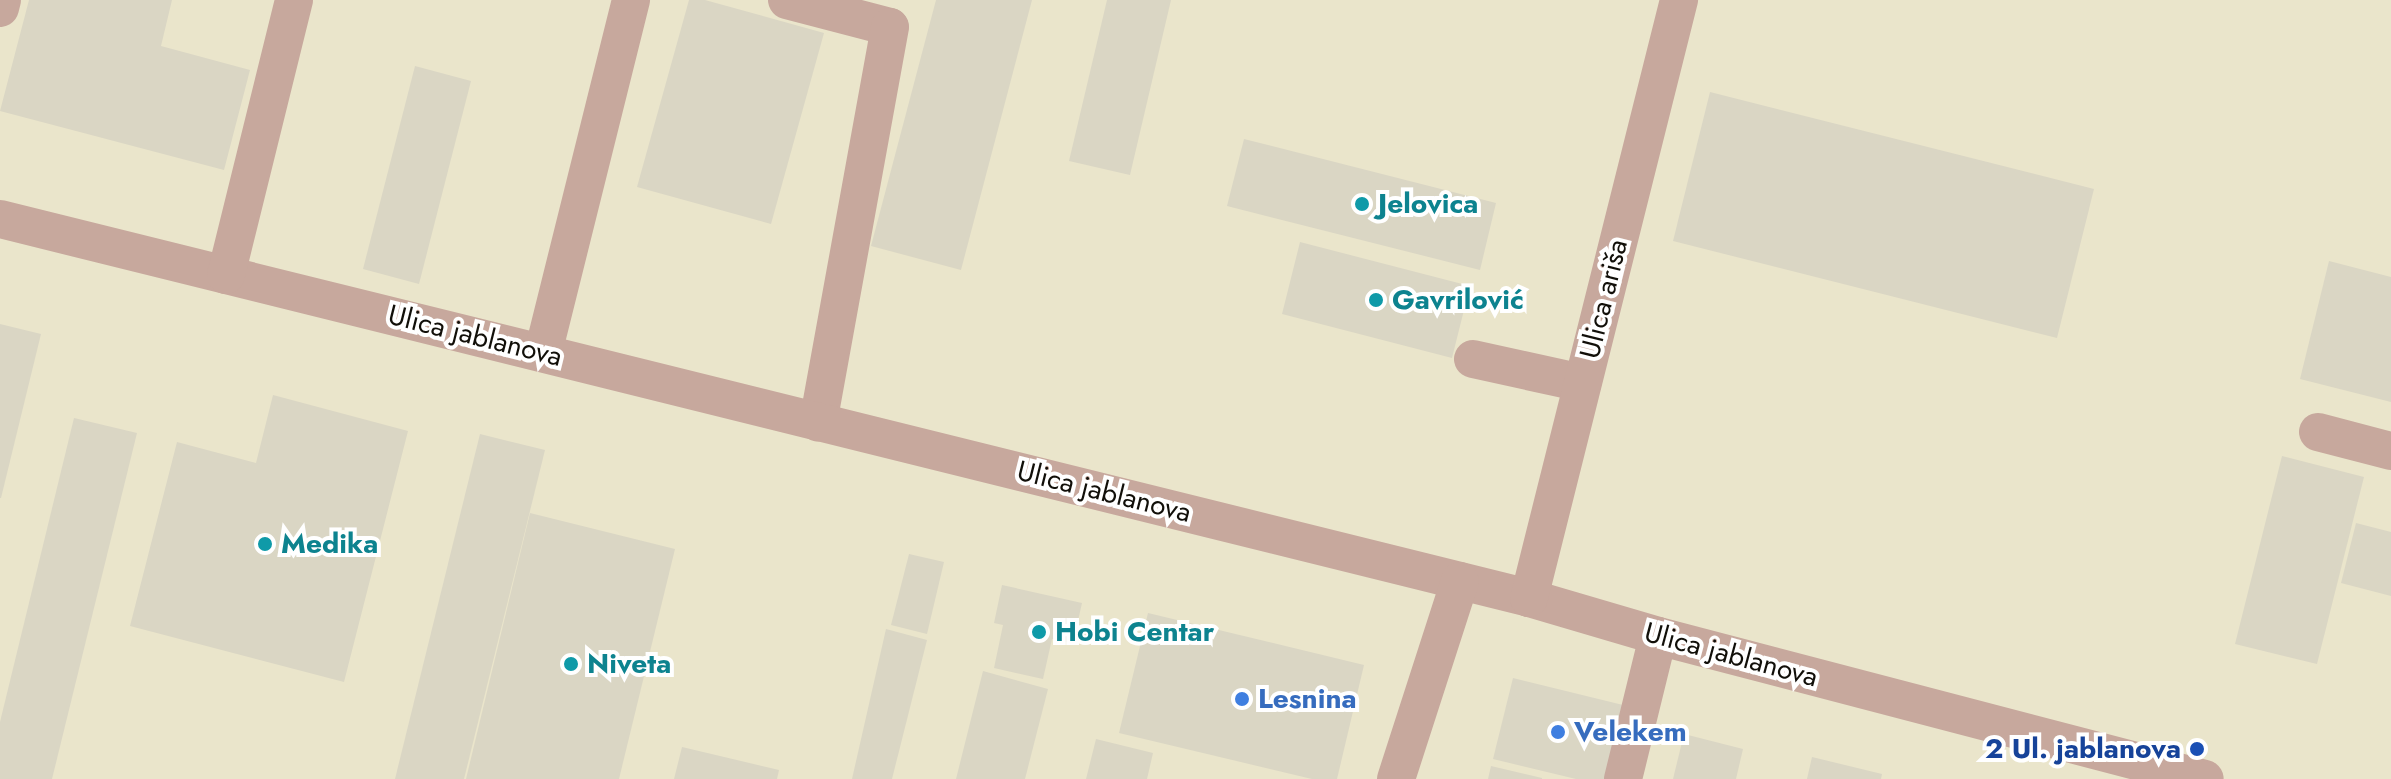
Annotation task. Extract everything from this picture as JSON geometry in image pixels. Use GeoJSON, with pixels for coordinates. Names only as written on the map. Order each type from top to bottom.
{"type":"FeatureCollection","features":[{"type":"Feature","properties":{"kind":"street"},"geometry":{"type":"LineString","coordinates":[[0,8],[2,0]]}},
{"type":"Feature","properties":{"kind":"street"},"geometry":{"type":"LineString","coordinates":[[226,275],[294,0]]}},
{"type":"Feature","properties":{"kind":"street"},"geometry":{"type":"LineString","coordinates":[[543,353],[631,0]]}},
{"type":"Feature","properties":{"kind":"street"},"geometry":{"type":"LineString","coordinates":[[787,0],[890,27],[818,422]]}},
{"type":"Feature","properties":{"kind":"street","name":"Ulica ariša"},"geometry":{"type":"LineString","coordinates":[[1529,598],[1679,0]]}},
{"type":"Feature","properties":{"kind":"street","name":"Ulica jablanova"},"geometry":{"type":"LineString","coordinates":[[0,219],[1529,598],[1658,636],[2205,779]]}},
{"type":"Feature","properties":{"kind":"street"},"geometry":{"type":"LineString","coordinates":[[1473,359],[1582,383]]}},
{"type":"Feature","properties":{"kind":"street"},"geometry":{"type":"LineString","coordinates":[[2318,432],[2391,451]]}},
{"type":"Feature","properties":{"kind":"street"},"geometry":{"type":"LineString","coordinates":[[1396,779],[1460,581]]}},
{"type":"Feature","properties":{"kind":"street"},"geometry":{"type":"LineString","coordinates":[[1623,779],[1658,636]]}},
{"type":"Feature","properties":{"kind":"shaded area"},"geometry":{"type":"Polygon","coordinates":[[[0,0],[2391,0],[2391,779],[0,779],[0,0]]]}},
{"type":"Feature","properties":{"kind":"building"},"geometry":{"type":"Polygon","coordinates":[[[29,0],[172,0],[161,46],[250,70],[224,170],[0,111],[29,0]]]}},
{"type":"Feature","properties":{"kind":"building"},"geometry":{"type":"Polygon","coordinates":[[[689,0],[705,0],[824,33],[771,224],[637,187],[689,0]]]}},
{"type":"Feature","properties":{"kind":"building"},"geometry":{"type":"Polygon","coordinates":[[[936,0],[1032,0],[961,270],[871,246],[936,0]]]}},
{"type":"Feature","properties":{"kind":"building"},"geometry":{"type":"Polygon","coordinates":[[[1107,0],[1171,0],[1130,175],[1069,161],[1107,0]]]}},
{"type":"Feature","properties":{"kind":"building"},"geometry":{"type":"Polygon","coordinates":[[[415,66],[471,81],[419,284],[363,269],[415,66]]]}},
{"type":"Feature","properties":{"kind":"building"},"geometry":{"type":"Polygon","coordinates":[[[1710,92],[2094,189],[2057,338],[1673,241],[1710,92]]]}},
{"type":"Feature","properties":{"kind":"building","name":"Jelovica"},"geometry":{"type":"Polygon","coordinates":[[[1244,139],[1496,203],[1480,270],[1227,206],[1244,139]]]}},
{"type":"Feature","properties":{"kind":"building","name":"Gavrilović"},"geometry":{"type":"Polygon","coordinates":[[[1300,242],[1470,286],[1452,358],[1282,314],[1300,242]]]}},
{"type":"Feature","properties":{"kind":"building"},"geometry":{"type":"Polygon","coordinates":[[[2329,261],[2391,277],[2391,402],[2300,379],[2329,261]]]}},
{"type":"Feature","properties":{"kind":"building"},"geometry":{"type":"Polygon","coordinates":[[[0,324],[41,334],[1,498],[0,498],[0,324]]]}},
{"type":"Feature","properties":{"kind":"building","name":"Medika"},"geometry":{"type":"Polygon","coordinates":[[[273,395],[408,431],[344,682],[130,626],[177,442],[256,463],[273,395]]]}},
{"type":"Feature","properties":{"kind":"building"},"geometry":{"type":"Polygon","coordinates":[[[74,418],[137,433],[52,779],[0,779],[0,722],[74,418]]]}},
{"type":"Feature","properties":{"kind":"building"},"geometry":{"type":"Polygon","coordinates":[[[480,434],[545,450],[464,779],[395,779],[480,434]]]}},
{"type":"Feature","properties":{"kind":"building"},"geometry":{"type":"Polygon","coordinates":[[[2282,456],[2364,477],[2317,664],[2235,644],[2282,456]]]}},
{"type":"Feature","properties":{"kind":"building","name":"Niveta"},"geometry":{"type":"Polygon","coordinates":[[[530,513],[675,549],[619,779],[466,779],[530,513]]]}},
{"type":"Feature","properties":{"kind":"building"},"geometry":{"type":"Polygon","coordinates":[[[2356,523],[2391,532],[2391,596],[2341,583],[2356,523]]]}},
{"type":"Feature","properties":{"kind":"building"},"geometry":{"type":"Polygon","coordinates":[[[909,554],[944,562],[927,634],[891,625],[909,554]]]}},
{"type":"Feature","properties":{"kind":"building","name":"Hobi Centar"},"geometry":{"type":"Polygon","coordinates":[[[1002,585],[1082,603],[1073,643],[1052,639],[1043,679],[994,668],[1003,625],[994,623],[1002,585]]]}},
{"type":"Feature","properties":{"kind":"building","name":"Lesnina"},"geometry":{"type":"Polygon","coordinates":[[[1148,613],[1364,665],[1337,779],[1312,779],[1119,733],[1148,613]]]}},
{"type":"Feature","properties":{"kind":"building"},"geometry":{"type":"Polygon","coordinates":[[[886,629],[927,640],[892,779],[852,779],[886,629]]]}},
{"type":"Feature","properties":{"kind":"building"},"geometry":{"type":"Polygon","coordinates":[[[983,671],[1048,689],[1025,779],[956,779],[983,671]]]}},
{"type":"Feature","properties":{"kind":"building","name":"Velekem"},"geometry":{"type":"Polygon","coordinates":[[[1513,678],[1623,705],[1605,779],[1576,779],[1493,759],[1513,678]]]}},
{"type":"Feature","properties":{"kind":"building"},"geometry":{"type":"Polygon","coordinates":[[[1684,734],[1743,749],[1736,779],[1673,779],[1684,734]]]}},
{"type":"Feature","properties":{"kind":"building"},"geometry":{"type":"Polygon","coordinates":[[[1096,739],[1153,753],[1147,779],[1086,779],[1096,739]]]}},
{"type":"Feature","properties":{"kind":"building"},"geometry":{"type":"Polygon","coordinates":[[[682,747],[779,770],[777,779],[674,779],[682,747]]]}},
{"type":"Feature","properties":{"kind":"building"},"geometry":{"type":"Polygon","coordinates":[[[1812,757],[1882,774],[1881,779],[1807,779],[1812,757]]]}},
{"type":"Feature","properties":{"kind":"building"},"geometry":{"type":"Polygon","coordinates":[[[1491,766],[1542,778],[1542,779],[1488,779],[1491,766]]]}},
{"type":"Feature","properties":{"kind":"place","name":"Jelovica"},"geometry":{"type":"Point","coordinates":[1362,204]}},
{"type":"Feature","properties":{"kind":"place","name":"Gavrilović"},"geometry":{"type":"Point","coordinates":[1376,300]}},
{"type":"Feature","properties":{"kind":"place","name":"Medika"},"geometry":{"type":"Point","coordinates":[265,544]}},
{"type":"Feature","properties":{"kind":"place","name":"Hobi Centar"},"geometry":{"type":"Point","coordinates":[1039,632]}},
{"type":"Feature","properties":{"kind":"place","name":"Niveta"},"geometry":{"type":"Point","coordinates":[571,664]}},
{"type":"Feature","properties":{"kind":"place","name":"Lesnina"},"geometry":{"type":"Point","coordinates":[1242,699]}},
{"type":"Feature","properties":{"kind":"place","name":"Velekem"},"geometry":{"type":"Point","coordinates":[1558,732]}},
{"type":"Feature","properties":{"kind":"place","name":"2 Ul. jablanova"},"geometry":{"type":"Point","coordinates":[2197,749]}}]}
